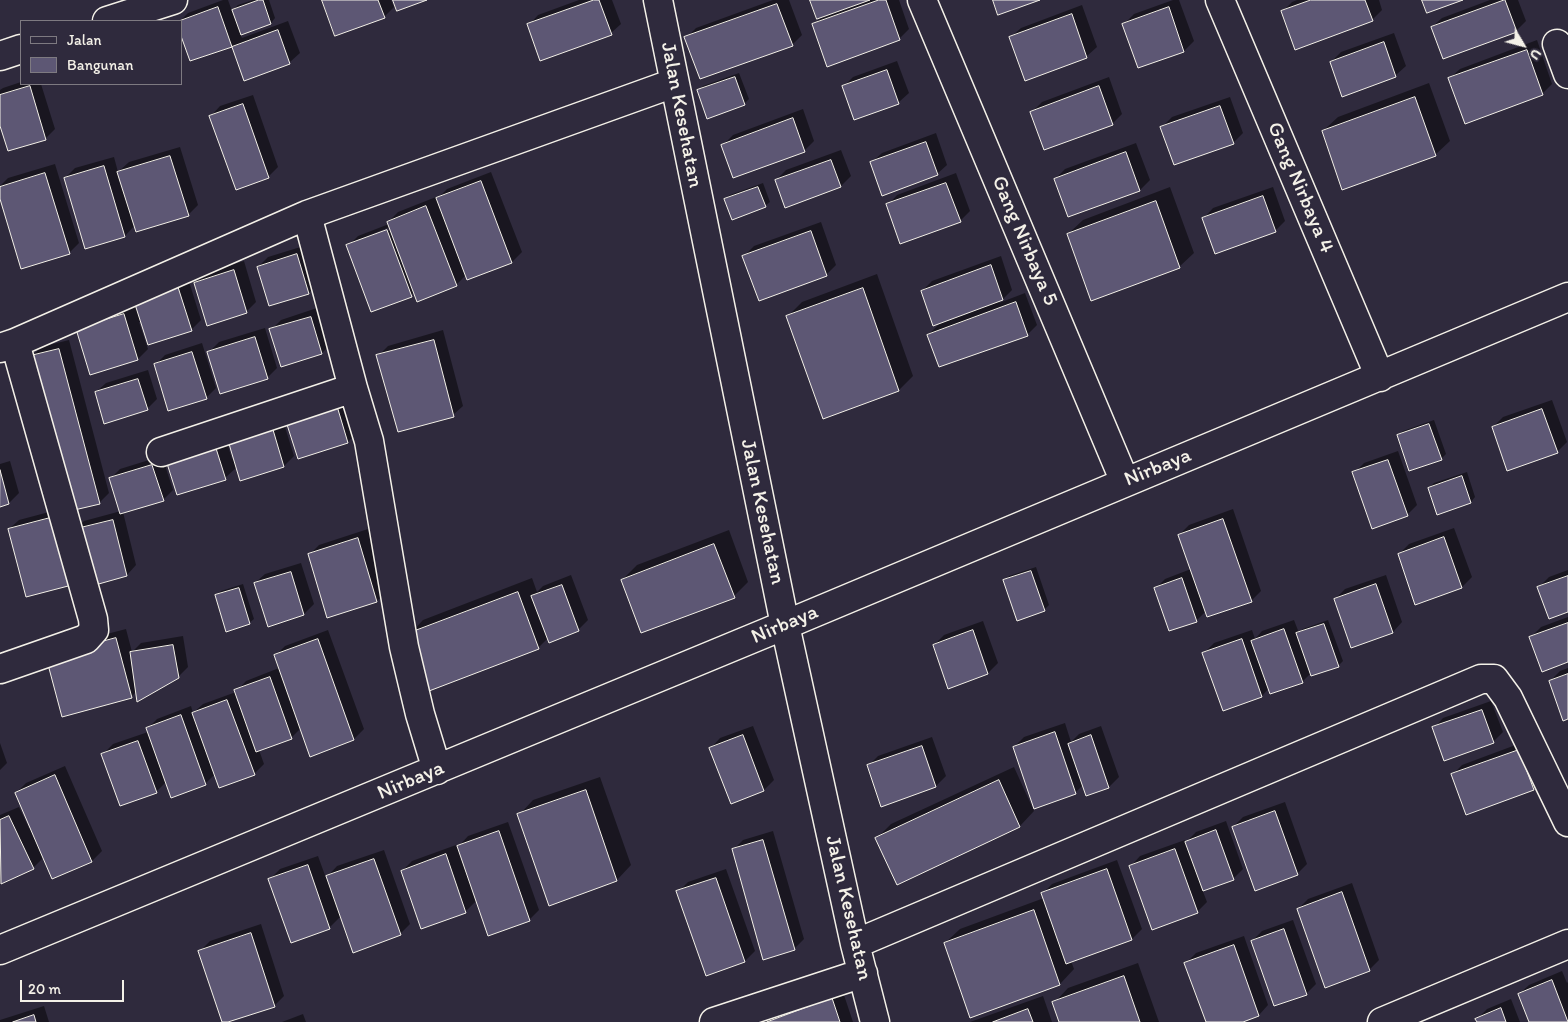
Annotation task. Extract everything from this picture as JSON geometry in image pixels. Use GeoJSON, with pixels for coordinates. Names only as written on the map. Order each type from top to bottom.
{"type":"FeatureCollection","features":[{"type":"Feature","properties":{"kind":"street"},"geometry":{"type":"LineString","coordinates":[[110,20],[173,0]]}},
{"type":"Feature","properties":{"kind":"street","name":"Jalan Kesehatan"},"geometry":{"type":"LineString","coordinates":[[658,0],[785,625],[855,944],[875,1022]]}},
{"type":"Feature","properties":{"kind":"street","name":"Gang Nirbaya 5"},"geometry":{"type":"LineString","coordinates":[[922,0],[1126,482]]}},
{"type":"Feature","properties":{"kind":"street","name":"Gang Nirbaya 4"},"geometry":{"type":"LineString","coordinates":[[1220,0],[1380,377]]}},
{"type":"Feature","properties":{"kind":"street"},"geometry":{"type":"LineString","coordinates":[[1557,44],[1568,74]]}},
{"type":"Feature","properties":{"kind":"street"},"geometry":{"type":"LineString","coordinates":[[0,56],[20,49]]}},
{"type":"Feature","properties":{"kind":"street"},"geometry":{"type":"LineString","coordinates":[[0,669],[86,639],[94,630],[93,619],[8,346],[307,215],[674,83]]}},
{"type":"Feature","properties":{"kind":"street"},"geometry":{"type":"LineString","coordinates":[[307,215],[369,441],[404,647],[420,714],[437,770]]}},
{"type":"Feature","properties":{"kind":"street","name":"Nirbaya"},"geometry":{"type":"LineString","coordinates":[[0,950],[437,770],[1568,298]]}},
{"type":"Feature","properties":{"kind":"street"},"geometry":{"type":"LineString","coordinates":[[161,452],[353,388]]}},
{"type":"Feature","properties":{"kind":"street"},"geometry":{"type":"LineString","coordinates":[[855,944],[1481,679],[1494,679],[1505,693],[1568,822]]}},
{"type":"Feature","properties":{"kind":"street"},"geometry":{"type":"LineString","coordinates":[[1382,1022],[1568,944]]}},
{"type":"Feature","properties":{"kind":"street"},"geometry":{"type":"LineString","coordinates":[[714,1022],[863,973]]}},
{"type":"Feature","properties":{"kind":"building"},"geometry":{"type":"Polygon","coordinates":[[[263,0],[271,24],[241,35],[232,10],[263,0]]]}},
{"type":"Feature","properties":{"kind":"building"},"geometry":{"type":"Polygon","coordinates":[[[322,0],[378,0],[385,18],[335,36],[322,0]]]}},
{"type":"Feature","properties":{"kind":"building"},"geometry":{"type":"Polygon","coordinates":[[[393,0],[427,0],[397,11],[393,0]]]}},
{"type":"Feature","properties":{"kind":"building"},"geometry":{"type":"Polygon","coordinates":[[[594,0],[599,0],[612,35],[540,61],[527,24],[594,0]]]}},
{"type":"Feature","properties":{"kind":"building"},"geometry":{"type":"Polygon","coordinates":[[[810,0],[870,0],[817,19],[810,0]]]}},
{"type":"Feature","properties":{"kind":"building"},"geometry":{"type":"Polygon","coordinates":[[[879,0],[886,0],[900,40],[827,67],[812,24],[879,0]]]}},
{"type":"Feature","properties":{"kind":"building"},"geometry":{"type":"Polygon","coordinates":[[[993,0],[1040,0],[998,15],[993,0]]]}},
{"type":"Feature","properties":{"kind":"building"},"geometry":{"type":"Polygon","coordinates":[[[1311,0],[1365,0],[1373,21],[1295,50],[1281,11],[1311,0]]]}},
{"type":"Feature","properties":{"kind":"building"},"geometry":{"type":"Polygon","coordinates":[[[1422,0],[1463,0],[1427,13],[1422,0]]]}},
{"type":"Feature","properties":{"kind":"building"},"geometry":{"type":"Polygon","coordinates":[[[1505,0],[1517,32],[1443,59],[1431,27],[1505,0]]]}},
{"type":"Feature","properties":{"kind":"building"},"geometry":{"type":"Polygon","coordinates":[[[777,4],[793,46],[700,79],[684,37],[777,4]]]}},
{"type":"Feature","properties":{"kind":"building"},"geometry":{"type":"Polygon","coordinates":[[[218,7],[232,47],[190,61],[182,39],[182,20],[218,7]]]}},
{"type":"Feature","properties":{"kind":"building"},"geometry":{"type":"Polygon","coordinates":[[[1169,7],[1184,52],[1138,68],[1122,24],[1169,7]]]}},
{"type":"Feature","properties":{"kind":"building"},"geometry":{"type":"Polygon","coordinates":[[[1072,14],[1087,58],[1025,81],[1009,37],[1072,14]]]}},
{"type":"Feature","properties":{"kind":"building"},"geometry":{"type":"Polygon","coordinates":[[[278,30],[290,64],[244,81],[232,47],[278,30]]]}},
{"type":"Feature","properties":{"kind":"building"},"geometry":{"type":"Polygon","coordinates":[[[1384,42],[1396,77],[1342,97],[1330,62],[1384,42]]]}},
{"type":"Feature","properties":{"kind":"building"},"geometry":{"type":"Polygon","coordinates":[[[1527,50],[1543,95],[1465,124],[1448,78],[1527,50]]]}},
{"type":"Feature","properties":{"kind":"building"},"geometry":{"type":"Polygon","coordinates":[[[887,70],[899,104],[854,120],[842,86],[887,70]]]}},
{"type":"Feature","properties":{"kind":"building"},"geometry":{"type":"Polygon","coordinates":[[[735,77],[745,105],[707,119],[697,90],[735,77]]]}},
{"type":"Feature","properties":{"kind":"building"},"geometry":{"type":"Polygon","coordinates":[[[30,86],[46,140],[8,151],[0,126],[0,95],[30,86]]]}},
{"type":"Feature","properties":{"kind":"building"},"geometry":{"type":"Polygon","coordinates":[[[1099,86],[1113,125],[1044,150],[1030,112],[1099,86]]]}},
{"type":"Feature","properties":{"kind":"building"},"geometry":{"type":"Polygon","coordinates":[[[1415,97],[1436,156],[1342,190],[1322,131],[1415,97]]]}},
{"type":"Feature","properties":{"kind":"building"},"geometry":{"type":"Polygon","coordinates":[[[243,104],[269,178],[236,190],[209,116],[243,104]]]}},
{"type":"Feature","properties":{"kind":"building"},"geometry":{"type":"Polygon","coordinates":[[[1220,106],[1234,144],[1174,165],[1160,127],[1220,106]]]}},
{"type":"Feature","properties":{"kind":"building"},"geometry":{"type":"Polygon","coordinates":[[[793,118],[805,152],[733,178],[721,145],[793,118]]]}},
{"type":"Feature","properties":{"kind":"building"},"geometry":{"type":"Polygon","coordinates":[[[926,142],[938,175],[882,196],[870,162],[926,142]]]}},
{"type":"Feature","properties":{"kind":"building"},"geometry":{"type":"Polygon","coordinates":[[[1126,152],[1140,191],[1068,217],[1054,179],[1126,152]]]}},
{"type":"Feature","properties":{"kind":"building"},"geometry":{"type":"Polygon","coordinates":[[[170,156],[189,216],[136,232],[117,172],[170,156]]]}},
{"type":"Feature","properties":{"kind":"building"},"geometry":{"type":"Polygon","coordinates":[[[831,160],[841,187],[785,208],[775,180],[831,160]]]}},
{"type":"Feature","properties":{"kind":"building"},"geometry":{"type":"Polygon","coordinates":[[[104,166],[125,237],[85,249],[64,178],[104,166]]]}},
{"type":"Feature","properties":{"kind":"building"},"geometry":{"type":"Polygon","coordinates":[[[45,173],[70,254],[21,269],[0,199],[0,187],[45,173]]]}},
{"type":"Feature","properties":{"kind":"building"},"geometry":{"type":"Polygon","coordinates":[[[481,181],[512,263],[467,280],[436,198],[481,181]]]}},
{"type":"Feature","properties":{"kind":"building"},"geometry":{"type":"Polygon","coordinates":[[[946,183],[961,222],[900,244],[886,204],[946,183]]]}},
{"type":"Feature","properties":{"kind":"building"},"geometry":{"type":"Polygon","coordinates":[[[758,187],[766,207],[732,220],[724,199],[758,187]]]}},
{"type":"Feature","properties":{"kind":"building"},"geometry":{"type":"Polygon","coordinates":[[[1263,196],[1276,232],[1215,254],[1202,218],[1263,196]]]}},
{"type":"Feature","properties":{"kind":"building"},"geometry":{"type":"Polygon","coordinates":[[[1156,201],[1180,268],[1091,301],[1067,234],[1156,201]]]}},
{"type":"Feature","properties":{"kind":"building"},"geometry":{"type":"Polygon","coordinates":[[[426,206],[457,286],[417,302],[387,222],[426,206]]]}},
{"type":"Feature","properties":{"kind":"building"},"geometry":{"type":"Polygon","coordinates":[[[387,230],[412,297],[371,312],[346,245],[387,230]]]}},
{"type":"Feature","properties":{"kind":"building"},"geometry":{"type":"Polygon","coordinates":[[[811,231],[827,276],[759,301],[742,256],[811,231]]]}},
{"type":"Feature","properties":{"kind":"building"},"geometry":{"type":"Polygon","coordinates":[[[297,254],[309,294],[269,306],[257,267],[297,254]]]}},
{"type":"Feature","properties":{"kind":"building"},"geometry":{"type":"Polygon","coordinates":[[[991,265],[1003,300],[933,326],[921,291],[991,265]]]}},
{"type":"Feature","properties":{"kind":"building"},"geometry":{"type":"Polygon","coordinates":[[[234,270],[247,313],[207,326],[194,283],[234,270]]]}},
{"type":"Feature","properties":{"kind":"building"},"geometry":{"type":"Polygon","coordinates":[[[177,284],[192,331],[148,345],[133,298],[177,284]]]}},
{"type":"Feature","properties":{"kind":"building"},"geometry":{"type":"Polygon","coordinates":[[[863,288],[899,391],[823,419],[786,316],[863,288]]]}},
{"type":"Feature","properties":{"kind":"building"},"geometry":{"type":"Polygon","coordinates":[[[1016,302],[1028,336],[939,367],[927,335],[1016,302]]]}},
{"type":"Feature","properties":{"kind":"building"},"geometry":{"type":"Polygon","coordinates":[[[124,314],[138,360],[90,375],[76,329],[124,314]]]}},
{"type":"Feature","properties":{"kind":"building"},"geometry":{"type":"Polygon","coordinates":[[[311,317],[322,354],[281,367],[269,329],[311,317]]]}},
{"type":"Feature","properties":{"kind":"building"},"geometry":{"type":"Polygon","coordinates":[[[255,337],[268,379],[220,394],[207,352],[255,337]]]}},
{"type":"Feature","properties":{"kind":"building"},"geometry":{"type":"Polygon","coordinates":[[[434,340],[454,417],[398,432],[376,355],[434,340]]]}},
{"type":"Feature","properties":{"kind":"building"},"geometry":{"type":"Polygon","coordinates":[[[59,349],[100,504],[70,511],[30,356],[59,349]]]}},
{"type":"Feature","properties":{"kind":"building"},"geometry":{"type":"Polygon","coordinates":[[[192,352],[207,399],[168,411],[154,364],[192,352]]]}},
{"type":"Feature","properties":{"kind":"building"},"geometry":{"type":"Polygon","coordinates":[[[138,379],[148,410],[104,424],[95,392],[138,379]]]}},
{"type":"Feature","properties":{"kind":"building"},"geometry":{"type":"Polygon","coordinates":[[[334,396],[348,443],[298,459],[283,412],[334,396]]]}},
{"type":"Feature","properties":{"kind":"building"},"geometry":{"type":"Polygon","coordinates":[[[1542,409],[1558,453],[1507,471],[1492,427],[1542,409]]]}},
{"type":"Feature","properties":{"kind":"building"},"geometry":{"type":"Polygon","coordinates":[[[271,423],[284,467],[240,481],[227,437],[271,423]]]}},
{"type":"Feature","properties":{"kind":"building"},"geometry":{"type":"Polygon","coordinates":[[[1429,424],[1442,460],[1409,471],[1397,435],[1429,424]]]}},
{"type":"Feature","properties":{"kind":"building"},"geometry":{"type":"Polygon","coordinates":[[[214,442],[226,480],[177,495],[165,457],[214,442]]]}},
{"type":"Feature","properties":{"kind":"building"},"geometry":{"type":"Polygon","coordinates":[[[1388,460],[1408,516],[1372,529],[1352,472],[1388,460]]]}},
{"type":"Feature","properties":{"kind":"building"},"geometry":{"type":"Polygon","coordinates":[[[152,465],[164,501],[120,514],[109,478],[152,465]]]}},
{"type":"Feature","properties":{"kind":"building"},"geometry":{"type":"Polygon","coordinates":[[[0,470],[9,504],[0,507],[0,470]]]}},
{"type":"Feature","properties":{"kind":"building"},"geometry":{"type":"Polygon","coordinates":[[[1462,476],[1471,503],[1437,515],[1428,488],[1462,476]]]}},
{"type":"Feature","properties":{"kind":"building"},"geometry":{"type":"Polygon","coordinates":[[[54,517],[72,585],[26,597],[8,529],[54,517]]]}},
{"type":"Feature","properties":{"kind":"building"},"geometry":{"type":"Polygon","coordinates":[[[1223,519],[1252,602],[1207,617],[1178,535],[1223,519]]]}},
{"type":"Feature","properties":{"kind":"building"},"geometry":{"type":"Polygon","coordinates":[[[113,520],[127,576],[88,587],[72,530],[113,520]]]}},
{"type":"Feature","properties":{"kind":"building"},"geometry":{"type":"Polygon","coordinates":[[[1444,537],[1462,588],[1415,605],[1398,554],[1444,537]]]}},
{"type":"Feature","properties":{"kind":"building"},"geometry":{"type":"Polygon","coordinates":[[[358,538],[377,602],[327,618],[308,554],[358,538]]]}},
{"type":"Feature","properties":{"kind":"building"},"geometry":{"type":"Polygon","coordinates":[[[714,544],[735,598],[641,633],[621,580],[714,544]]]}},
{"type":"Feature","properties":{"kind":"building"},"geometry":{"type":"Polygon","coordinates":[[[1031,571],[1045,611],[1017,621],[1003,580],[1031,571]]]}},
{"type":"Feature","properties":{"kind":"building"},"geometry":{"type":"Polygon","coordinates":[[[291,572],[304,615],[268,627],[254,583],[291,572]]]}},
{"type":"Feature","properties":{"kind":"building"},"geometry":{"type":"Polygon","coordinates":[[[1568,576],[1568,612],[1549,619],[1537,587],[1568,576]]]}},
{"type":"Feature","properties":{"kind":"building"},"geometry":{"type":"Polygon","coordinates":[[[1182,578],[1197,622],[1169,631],[1154,588],[1182,578]]]}},
{"type":"Feature","properties":{"kind":"building"},"geometry":{"type":"Polygon","coordinates":[[[1376,584],[1393,633],[1351,648],[1334,599],[1376,584]]]}},
{"type":"Feature","properties":{"kind":"building"},"geometry":{"type":"Polygon","coordinates":[[[562,585],[579,631],[549,643],[531,596],[562,585]]]}},
{"type":"Feature","properties":{"kind":"building"},"geometry":{"type":"Polygon","coordinates":[[[239,588],[250,624],[226,632],[215,595],[239,588]]]}},
{"type":"Feature","properties":{"kind":"building"},"geometry":{"type":"Polygon","coordinates":[[[518,592],[539,649],[429,691],[407,634],[518,592]]]}},
{"type":"Feature","properties":{"kind":"building"},"geometry":{"type":"Polygon","coordinates":[[[1568,623],[1568,662],[1542,672],[1529,637],[1568,623]]]}},
{"type":"Feature","properties":{"kind":"building"},"geometry":{"type":"Polygon","coordinates":[[[1324,624],[1339,667],[1311,676],[1296,633],[1324,624]]]}},
{"type":"Feature","properties":{"kind":"building"},"geometry":{"type":"Polygon","coordinates":[[[1284,629],[1303,683],[1270,694],[1251,641],[1284,629]]]}},
{"type":"Feature","properties":{"kind":"building"},"geometry":{"type":"Polygon","coordinates":[[[973,630],[988,674],[948,689],[933,645],[973,630]]]}},
{"type":"Feature","properties":{"kind":"building"},"geometry":{"type":"Polygon","coordinates":[[[116,638],[132,698],[62,717],[46,657],[116,638]]]}},
{"type":"Feature","properties":{"kind":"building"},"geometry":{"type":"Polygon","coordinates":[[[318,639],[354,740],[310,757],[274,655],[318,639]]]}},
{"type":"Feature","properties":{"kind":"building"},"geometry":{"type":"Polygon","coordinates":[[[1242,639],[1262,697],[1223,711],[1202,653],[1242,639]]]}},
{"type":"Feature","properties":{"kind":"building"},"geometry":{"type":"Polygon","coordinates":[[[173,645],[179,678],[137,702],[130,652],[173,645]]]}},
{"type":"Feature","properties":{"kind":"building"},"geometry":{"type":"Polygon","coordinates":[[[1568,674],[1568,719],[1563,721],[1549,681],[1568,674]]]}},
{"type":"Feature","properties":{"kind":"building"},"geometry":{"type":"Polygon","coordinates":[[[270,677],[292,739],[256,752],[234,690],[270,677]]]}},
{"type":"Feature","properties":{"kind":"building"},"geometry":{"type":"Polygon","coordinates":[[[227,700],[255,775],[219,788],[192,713],[227,700]]]}},
{"type":"Feature","properties":{"kind":"building"},"geometry":{"type":"Polygon","coordinates":[[[1482,710],[1494,743],[1444,761],[1432,727],[1482,710]]]}},
{"type":"Feature","properties":{"kind":"building"},"geometry":{"type":"Polygon","coordinates":[[[181,715],[206,785],[171,798],[146,728],[181,715]]]}},
{"type":"Feature","properties":{"kind":"building"},"geometry":{"type":"Polygon","coordinates":[[[1055,732],[1076,794],[1034,809],[1013,747],[1055,732]]]}},
{"type":"Feature","properties":{"kind":"building"},"geometry":{"type":"Polygon","coordinates":[[[743,735],[764,791],[731,804],[709,748],[743,735]]]}},
{"type":"Feature","properties":{"kind":"building"},"geometry":{"type":"Polygon","coordinates":[[[1091,735],[1109,788],[1086,796],[1068,744],[1091,735]]]}},
{"type":"Feature","properties":{"kind":"building"},"geometry":{"type":"Polygon","coordinates":[[[138,741],[157,793],[120,806],[101,754],[138,741]]]}},
{"type":"Feature","properties":{"kind":"building"},"geometry":{"type":"Polygon","coordinates":[[[922,746],[936,787],[881,807],[867,765],[922,746]]]}},
{"type":"Feature","properties":{"kind":"building"},"geometry":{"type":"Polygon","coordinates":[[[1519,750],[1534,790],[1466,815],[1451,774],[1519,750]]]}},
{"type":"Feature","properties":{"kind":"building"},"geometry":{"type":"Polygon","coordinates":[[[55,775],[92,862],[52,879],[15,793],[55,775]]]}},
{"type":"Feature","properties":{"kind":"building"},"geometry":{"type":"Polygon","coordinates":[[[999,780],[1020,827],[897,885],[875,838],[999,780]]]}},
{"type":"Feature","properties":{"kind":"building"},"geometry":{"type":"Polygon","coordinates":[[[586,790],[617,881],[549,906],[517,814],[586,790]]]}},
{"type":"Feature","properties":{"kind":"building"},"geometry":{"type":"Polygon","coordinates":[[[1275,811],[1298,875],[1255,891],[1232,827],[1275,811]]]}},
{"type":"Feature","properties":{"kind":"building"},"geometry":{"type":"Polygon","coordinates":[[[9,816],[34,869],[1,884],[0,820],[9,816]]]}},
{"type":"Feature","properties":{"kind":"building"},"geometry":{"type":"Polygon","coordinates":[[[1216,830],[1234,880],[1203,891],[1185,842],[1216,830]]]}},
{"type":"Feature","properties":{"kind":"building"},"geometry":{"type":"Polygon","coordinates":[[[499,831],[530,921],[488,936],[457,846],[499,831]]]}},
{"type":"Feature","properties":{"kind":"building"},"geometry":{"type":"Polygon","coordinates":[[[763,840],[795,950],[763,960],[732,849],[763,840]]]}},
{"type":"Feature","properties":{"kind":"building"},"geometry":{"type":"Polygon","coordinates":[[[1175,849],[1198,913],[1152,930],[1129,866],[1175,849]]]}},
{"type":"Feature","properties":{"kind":"building"},"geometry":{"type":"Polygon","coordinates":[[[446,854],[466,913],[421,929],[401,871],[446,854]]]}},
{"type":"Feature","properties":{"kind":"building"},"geometry":{"type":"Polygon","coordinates":[[[374,859],[401,935],[353,953],[326,876],[374,859]]]}},
{"type":"Feature","properties":{"kind":"building"},"geometry":{"type":"Polygon","coordinates":[[[308,865],[330,929],[291,943],[268,879],[308,865]]]}},
{"type":"Feature","properties":{"kind":"building"},"geometry":{"type":"Polygon","coordinates":[[[1107,869],[1132,940],[1066,964],[1041,893],[1107,869]]]}},
{"type":"Feature","properties":{"kind":"building"},"geometry":{"type":"Polygon","coordinates":[[[716,878],[745,962],[706,976],[676,891],[716,878]]]}},
{"type":"Feature","properties":{"kind":"building"},"geometry":{"type":"Polygon","coordinates":[[[1342,892],[1370,971],[1325,988],[1297,909],[1342,892]]]}},
{"type":"Feature","properties":{"kind":"building"},"geometry":{"type":"Polygon","coordinates":[[[1034,910],[1060,985],[970,1018],[944,943],[1034,910]]]}},
{"type":"Feature","properties":{"kind":"building"},"geometry":{"type":"Polygon","coordinates":[[[1284,929],[1307,995],[1274,1006],[1251,941],[1284,929]]]}},
{"type":"Feature","properties":{"kind":"building"},"geometry":{"type":"Polygon","coordinates":[[[251,933],[275,1007],[228,1022],[222,1022],[198,951],[251,933]]]}},
{"type":"Feature","properties":{"kind":"building"},"geometry":{"type":"Polygon","coordinates":[[[1234,945],[1259,1016],[1243,1022],[1206,1022],[1184,963],[1234,945]]]}},
{"type":"Feature","properties":{"kind":"building"},"geometry":{"type":"Polygon","coordinates":[[[1124,976],[1140,1022],[1059,1022],[1052,1002],[1124,976]]]}},
{"type":"Feature","properties":{"kind":"building"},"geometry":{"type":"Polygon","coordinates":[[[1552,980],[1568,1022],[1529,1022],[1518,994],[1552,980]]]}},
{"type":"Feature","properties":{"kind":"building"},"geometry":{"type":"Polygon","coordinates":[[[832,998],[840,1022],[767,1022],[832,998]]]}},
{"type":"Feature","properties":{"kind":"building"},"geometry":{"type":"Polygon","coordinates":[[[1501,1008],[1506,1022],[1477,1022],[1475,1019],[1501,1008]]]}},
{"type":"Feature","properties":{"kind":"building"},"geometry":{"type":"Polygon","coordinates":[[[1028,1009],[1033,1022],[993,1022],[1028,1009]]]}},
{"type":"Feature","properties":{"kind":"building"},"geometry":{"type":"Polygon","coordinates":[[[34,1015],[36,1022],[13,1022],[34,1015]]]}}]}
